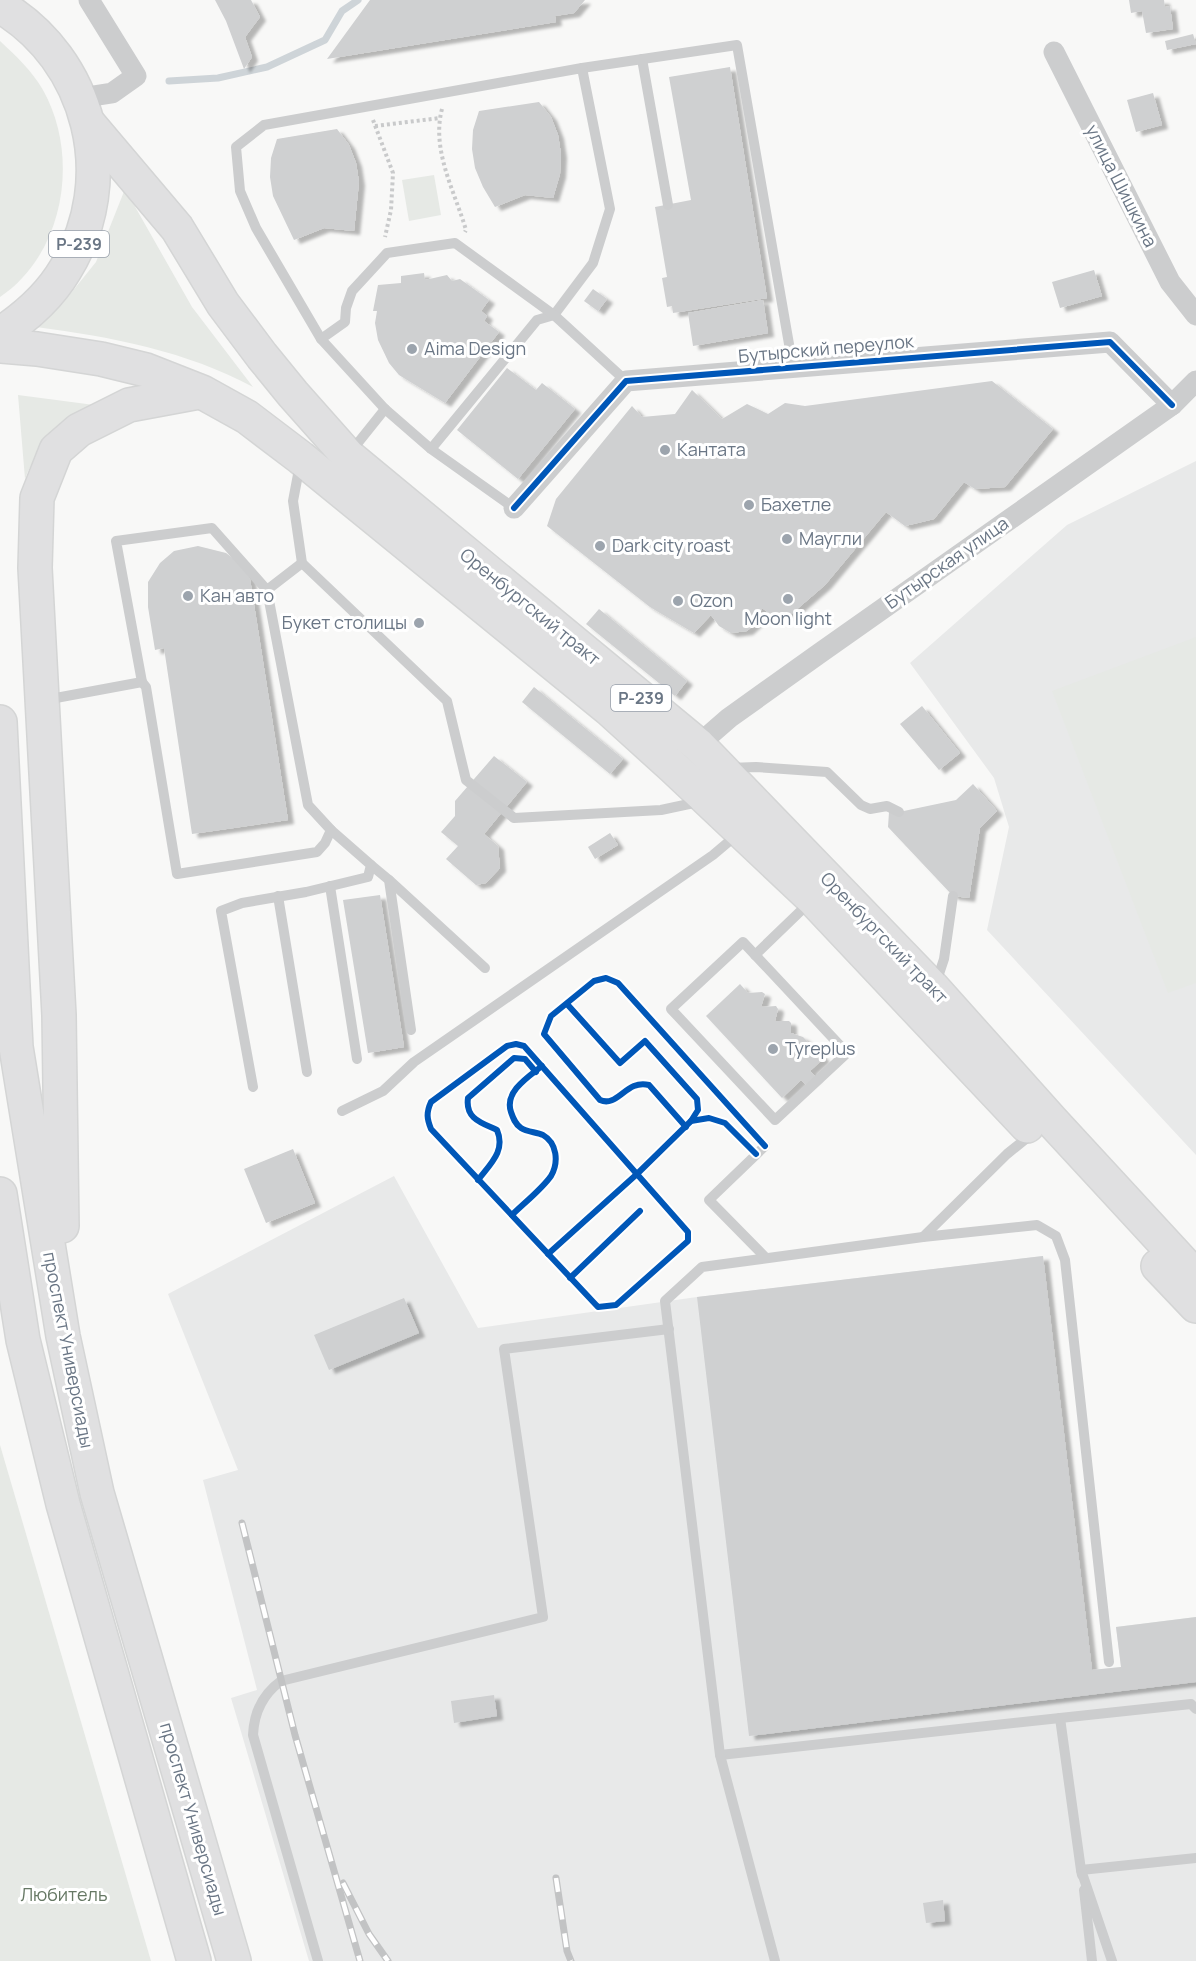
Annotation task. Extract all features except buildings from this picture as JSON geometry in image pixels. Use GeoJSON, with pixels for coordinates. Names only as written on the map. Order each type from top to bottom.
{"type":"FeatureCollection","features":[{"type":"Feature","properties":{"kind":"main road","name":"Р-239"},"geometry":{"type":"LineString","coordinates":[[31,0],[53,51]]}},
{"type":"Feature","properties":{"kind":"main road","name":"Р-239"},"geometry":{"type":"LineString","coordinates":[[0,6],[34,31],[53,51],[69,74],[85,111],[94,154],[94,185],[89,215],[79,243],[65,270],[47,295],[26,316],[0,334]]}},
{"type":"Feature","properties":{"kind":"main road","name":"Оренбургский тракт"},"geometry":{"type":"LineString","coordinates":[[85,111],[177,228],[223,304],[261,356],[348,456],[709,756],[933,988],[1196,1277]]}},
{"type":"Feature","properties":{"kind":"main road","name":"Оренбургский тракт"},"geometry":{"type":"LineString","coordinates":[[0,346],[101,359],[146,370],[202,392],[247,417],[301,458],[609,709],[813,899],[1196,1306]]}},
{"type":"Feature","properties":{"kind":"main road"},"geometry":{"type":"LineString","coordinates":[[63,1336],[59,1015],[34,568],[37,498],[56,450],[79,430],[129,405],[202,392]]}},
{"type":"Feature","properties":{"kind":"main road","name":"проспект Универсиады"},"geometry":{"type":"LineString","coordinates":[[0,722],[16,1047],[63,1336],[97,1493],[234,1961]]}},
{"type":"Feature","properties":{"kind":"main road","name":"проспект Универсиады"},"geometry":{"type":"LineString","coordinates":[[0,1194],[23,1340],[63,1504],[194,1961]]}},
{"type":"Feature","properties":{"kind":"main road"},"geometry":{"type":"LineString","coordinates":[[0,1269],[23,1340]]}},
{"type":"Feature","properties":{"kind":"street"},"geometry":{"type":"LineString","coordinates":[[85,111],[136,76],[90,0]]}},
{"type":"Feature","properties":{"kind":"street","name":"улица Шишкина"},"geometry":{"type":"LineString","coordinates":[[1054,52],[1170,282],[1196,315]]}},
{"type":"Feature","properties":{"kind":"street","name":"Бутырский переулок"},"geometry":{"type":"LineString","coordinates":[[626,381],[1110,342],[1172,405]]}},
{"type":"Feature","properties":{"kind":"street"},"geometry":{"type":"LineString","coordinates":[[514,508],[626,381]]}},
{"type":"Feature","properties":{"kind":"street","name":"Бутырская улица"},"geometry":{"type":"LineString","coordinates":[[709,756],[729,718],[1172,405],[1196,381]]}},
{"type":"Feature","properties":{"kind":"lane"},"geometry":{"type":"LineString","coordinates":[[514,508],[432,449],[385,409],[321,339],[256,228],[240,191],[236,147],[264,125],[582,68],[737,45],[794,367]]}},
{"type":"Feature","properties":{"kind":"lane"},"geometry":{"type":"LineString","coordinates":[[642,59],[668,205]]}},
{"type":"Feature","properties":{"kind":"lane"},"geometry":{"type":"LineString","coordinates":[[432,449],[537,320],[555,315],[593,263],[610,209],[582,68]]}},
{"type":"Feature","properties":{"kind":"lane"},"geometry":{"type":"LineString","coordinates":[[321,339],[345,322],[346,308],[352,291],[387,253],[455,243],[555,315],[626,381]]}},
{"type":"Feature","properties":{"kind":"lane"},"geometry":{"type":"LineString","coordinates":[[348,456],[385,409]]}},
{"type":"Feature","properties":{"kind":"lane"},"geometry":{"type":"LineString","coordinates":[[301,458],[293,501],[302,563],[447,701],[466,780],[514,818],[662,810],[708,800]]}},
{"type":"Feature","properties":{"kind":"lane"},"geometry":{"type":"LineString","coordinates":[[331,830],[325,843],[317,852],[177,874],[146,687],[142,682],[116,542],[212,528],[267,590],[308,805],[331,830],[485,968]]}},
{"type":"Feature","properties":{"kind":"lane"},"geometry":{"type":"LineString","coordinates":[[267,590],[302,563]]}},
{"type":"Feature","properties":{"kind":"lane"},"geometry":{"type":"LineString","coordinates":[[42,701],[142,682]]}},
{"type":"Feature","properties":{"kind":"lane"},"geometry":{"type":"LineString","coordinates":[[709,756],[756,767],[827,772],[861,805],[870,809],[887,806],[899,812]]}},
{"type":"Feature","properties":{"kind":"lane"},"geometry":{"type":"LineString","coordinates":[[342,1111],[383,1091],[414,1062],[713,855],[741,831]]}},
{"type":"Feature","properties":{"kind":"lane"},"geometry":{"type":"LineString","coordinates":[[253,1088],[221,911],[242,903],[368,877],[371,866]]}},
{"type":"Feature","properties":{"kind":"lane"},"geometry":{"type":"LineString","coordinates":[[388,880],[411,1030]]}},
{"type":"Feature","properties":{"kind":"lane"},"geometry":{"type":"LineString","coordinates":[[330,886],[357,1059]]}},
{"type":"Feature","properties":{"kind":"lane"},"geometry":{"type":"LineString","coordinates":[[278,896],[307,1072]]}},
{"type":"Feature","properties":{"kind":"lane"},"geometry":{"type":"LineString","coordinates":[[933,988],[944,959],[953,896]]}},
{"type":"Feature","properties":{"kind":"lane"},"geometry":{"type":"LineString","coordinates":[[755,955],[813,899]]}},
{"type":"Feature","properties":{"kind":"lane"},"geometry":{"type":"LineString","coordinates":[[743,942],[755,955],[847,1053],[775,1120],[671,1009],[743,942]]}},
{"type":"Feature","properties":{"kind":"lane"},"geometry":{"type":"LineString","coordinates":[[923,1237],[1007,1154],[1033,1132]]}},
{"type":"Feature","properties":{"kind":"lane"},"geometry":{"type":"LineString","coordinates":[[765,1146],[709,1200],[766,1258]]}},
{"type":"Feature","properties":{"kind":"lane"},"geometry":{"type":"LineString","coordinates":[[775,1961],[720,1755],[665,1301],[702,1266],[923,1237],[1037,1225],[1056,1236],[1065,1260],[1109,1662]]}},
{"type":"Feature","properties":{"kind":"lane"},"geometry":{"type":"LineString","coordinates":[[318,1961],[253,1735],[254,1719],[262,1701],[281,1682],[543,1617],[504,1349],[669,1329]]}},
{"type":"Feature","properties":{"kind":"lane"},"geometry":{"type":"LineString","coordinates":[[720,1755],[1191,1704],[1196,1709]]}},
{"type":"Feature","properties":{"kind":"lane"},"geometry":{"type":"LineString","coordinates":[[1060,1718],[1092,1961]]}},
{"type":"Feature","properties":{"kind":"lane"},"geometry":{"type":"LineString","coordinates":[[1081,1870],[1196,1858]]}},
{"type":"Feature","properties":{"kind":"lane"},"geometry":{"type":"LineString","coordinates":[[1081,1870],[1112,1961]]}},
{"type":"Feature","properties":{"kind":"path"},"geometry":{"type":"LineString","coordinates":[[449,92],[440,112],[440,138],[444,166],[466,230],[458,245]]}},
{"type":"Feature","properties":{"kind":"path"},"geometry":{"type":"LineString","coordinates":[[367,105],[393,173],[391,210],[385,238],[387,253]]}},
{"type":"Feature","properties":{"kind":"path"},"geometry":{"type":"LineString","coordinates":[[375,126],[440,118]]}},
{"type":"Feature","properties":{"kind":"shaded area"},"geometry":{"type":"Polygon","coordinates":[[[1196,461],[1196,1155],[987,930],[1009,827],[994,778],[910,663],[1067,525],[1196,461]]]}},
{"type":"Feature","properties":{"kind":"shaded area"},"geometry":{"type":"Polygon","coordinates":[[[394,1176],[478,1328],[697,1297],[1043,1256],[1092,1670],[1121,1667],[1116,1627],[1196,1617],[1196,1961],[309,1961],[231,1698],[257,1690],[203,1480],[238,1470],[168,1294],[394,1176]]]}},
{"type":"Feature","properties":{"kind":"green space"},"geometry":{"type":"Polygon","coordinates":[[[0,41],[29,70],[43,90],[54,116],[61,144],[63,173],[60,202],[52,230],[39,255],[22,278],[0,297],[0,41]]]}},
{"type":"Feature","properties":{"kind":"green space"},"geometry":{"type":"Polygon","coordinates":[[[434,175],[441,215],[409,221],[402,180],[434,175]]]}},
{"type":"Feature","properties":{"kind":"green space"},"geometry":{"type":"Polygon","coordinates":[[[125,189],[192,307],[253,387],[202,364],[148,347],[36,327],[63,303],[96,262],[125,189]]]}},
{"type":"Feature","properties":{"kind":"green space"},"geometry":{"type":"Polygon","coordinates":[[[18,395],[102,406],[56,435],[38,453],[25,479],[18,395]]]}},
{"type":"Feature","properties":{"kind":"green space"},"geometry":{"type":"Polygon","coordinates":[[[1196,637],[1196,983],[1168,993],[1052,691],[1196,637]]]}},
{"type":"Feature","properties":{"kind":"green space","name":"Любитель"},"geometry":{"type":"Polygon","coordinates":[[[0,1445],[151,1961],[0,1961],[0,1445]]]}},
{"type":"Feature","properties":{"kind":"waterway"},"geometry":{"type":"LineString","coordinates":[[169,81],[218,78],[267,67],[325,40],[342,11],[358,0]]}},
{"type":"Feature","properties":{"kind":"railway"},"geometry":{"type":"LineString","coordinates":[[242,1523],[295,1735],[360,1961]]}},
{"type":"Feature","properties":{"kind":"railway"},"geometry":{"type":"LineString","coordinates":[[556,1878],[567,1951],[571,1961]]}},
{"type":"Feature","properties":{"kind":"railway"},"geometry":{"type":"LineString","coordinates":[[343,1883],[369,1934],[388,1961]]}},
{"type":"Feature","properties":{"kind":"cycle path"},"geometry":{"type":"LineString","coordinates":[[514,508],[626,381],[1110,342],[1172,405]]}},
{"type":"Feature","properties":{"kind":"cycle path"},"geometry":{"type":"LineString","coordinates":[[686,1127],[649,1085],[634,1086],[612,1100],[600,1100],[544,1034],[551,1016],[594,981],[606,978],[618,983],[765,1146]]}},
{"type":"Feature","properties":{"kind":"cycle path"},"geometry":{"type":"LineString","coordinates":[[567,1004],[620,1063],[645,1041],[697,1099],[698,1110],[691,1121]]}},
{"type":"Feature","properties":{"kind":"cycle path"},"geometry":{"type":"LineString","coordinates":[[516,1044],[524,1046],[688,1232],[688,1241],[616,1305],[598,1307],[431,1129],[428,1116],[431,1102],[507,1046],[516,1044]]}},
{"type":"Feature","properties":{"kind":"cycle path"},"geometry":{"type":"LineString","coordinates":[[478,1180],[492,1163],[500,1144],[497,1130],[472,1116],[469,1111],[468,1098],[514,1058],[525,1059],[536,1072]]}},
{"type":"Feature","properties":{"kind":"cycle path"},"geometry":{"type":"LineString","coordinates":[[512,1215],[538,1191],[554,1171],[555,1153],[548,1138],[519,1126],[513,1119],[510,1105],[514,1092],[542,1066]]}},
{"type":"Feature","properties":{"kind":"cycle path"},"geometry":{"type":"LineString","coordinates":[[548,1254],[637,1174],[691,1121],[709,1118],[725,1123],[756,1154]]}},
{"type":"Feature","properties":{"kind":"cycle path"},"geometry":{"type":"LineString","coordinates":[[570,1278],[640,1211]]}},
{"type":"Feature","properties":{"kind":"place","name":"Aima Design"},"geometry":{"type":"Point","coordinates":[412,349]}},
{"type":"Feature","properties":{"kind":"place","name":"Кантата"},"geometry":{"type":"Point","coordinates":[665,450]}},
{"type":"Feature","properties":{"kind":"place","name":"Бахетле"},"geometry":{"type":"Point","coordinates":[749,505]}},
{"type":"Feature","properties":{"kind":"place","name":"Маугли"},"geometry":{"type":"Point","coordinates":[787,539]}},
{"type":"Feature","properties":{"kind":"place","name":"Dark city roast"},"geometry":{"type":"Point","coordinates":[600,546]}},
{"type":"Feature","properties":{"kind":"place","name":"Кан авто"},"geometry":{"type":"Point","coordinates":[188,596]}},
{"type":"Feature","properties":{"kind":"place","name":"Moon light"},"geometry":{"type":"Point","coordinates":[788,599]}},
{"type":"Feature","properties":{"kind":"place","name":"Ozon"},"geometry":{"type":"Point","coordinates":[678,601]}},
{"type":"Feature","properties":{"kind":"place","name":"Букет столицы"},"geometry":{"type":"Point","coordinates":[419,623]}},
{"type":"Feature","properties":{"kind":"place","name":"Tyreplus"},"geometry":{"type":"Point","coordinates":[773,1049]}}]}
